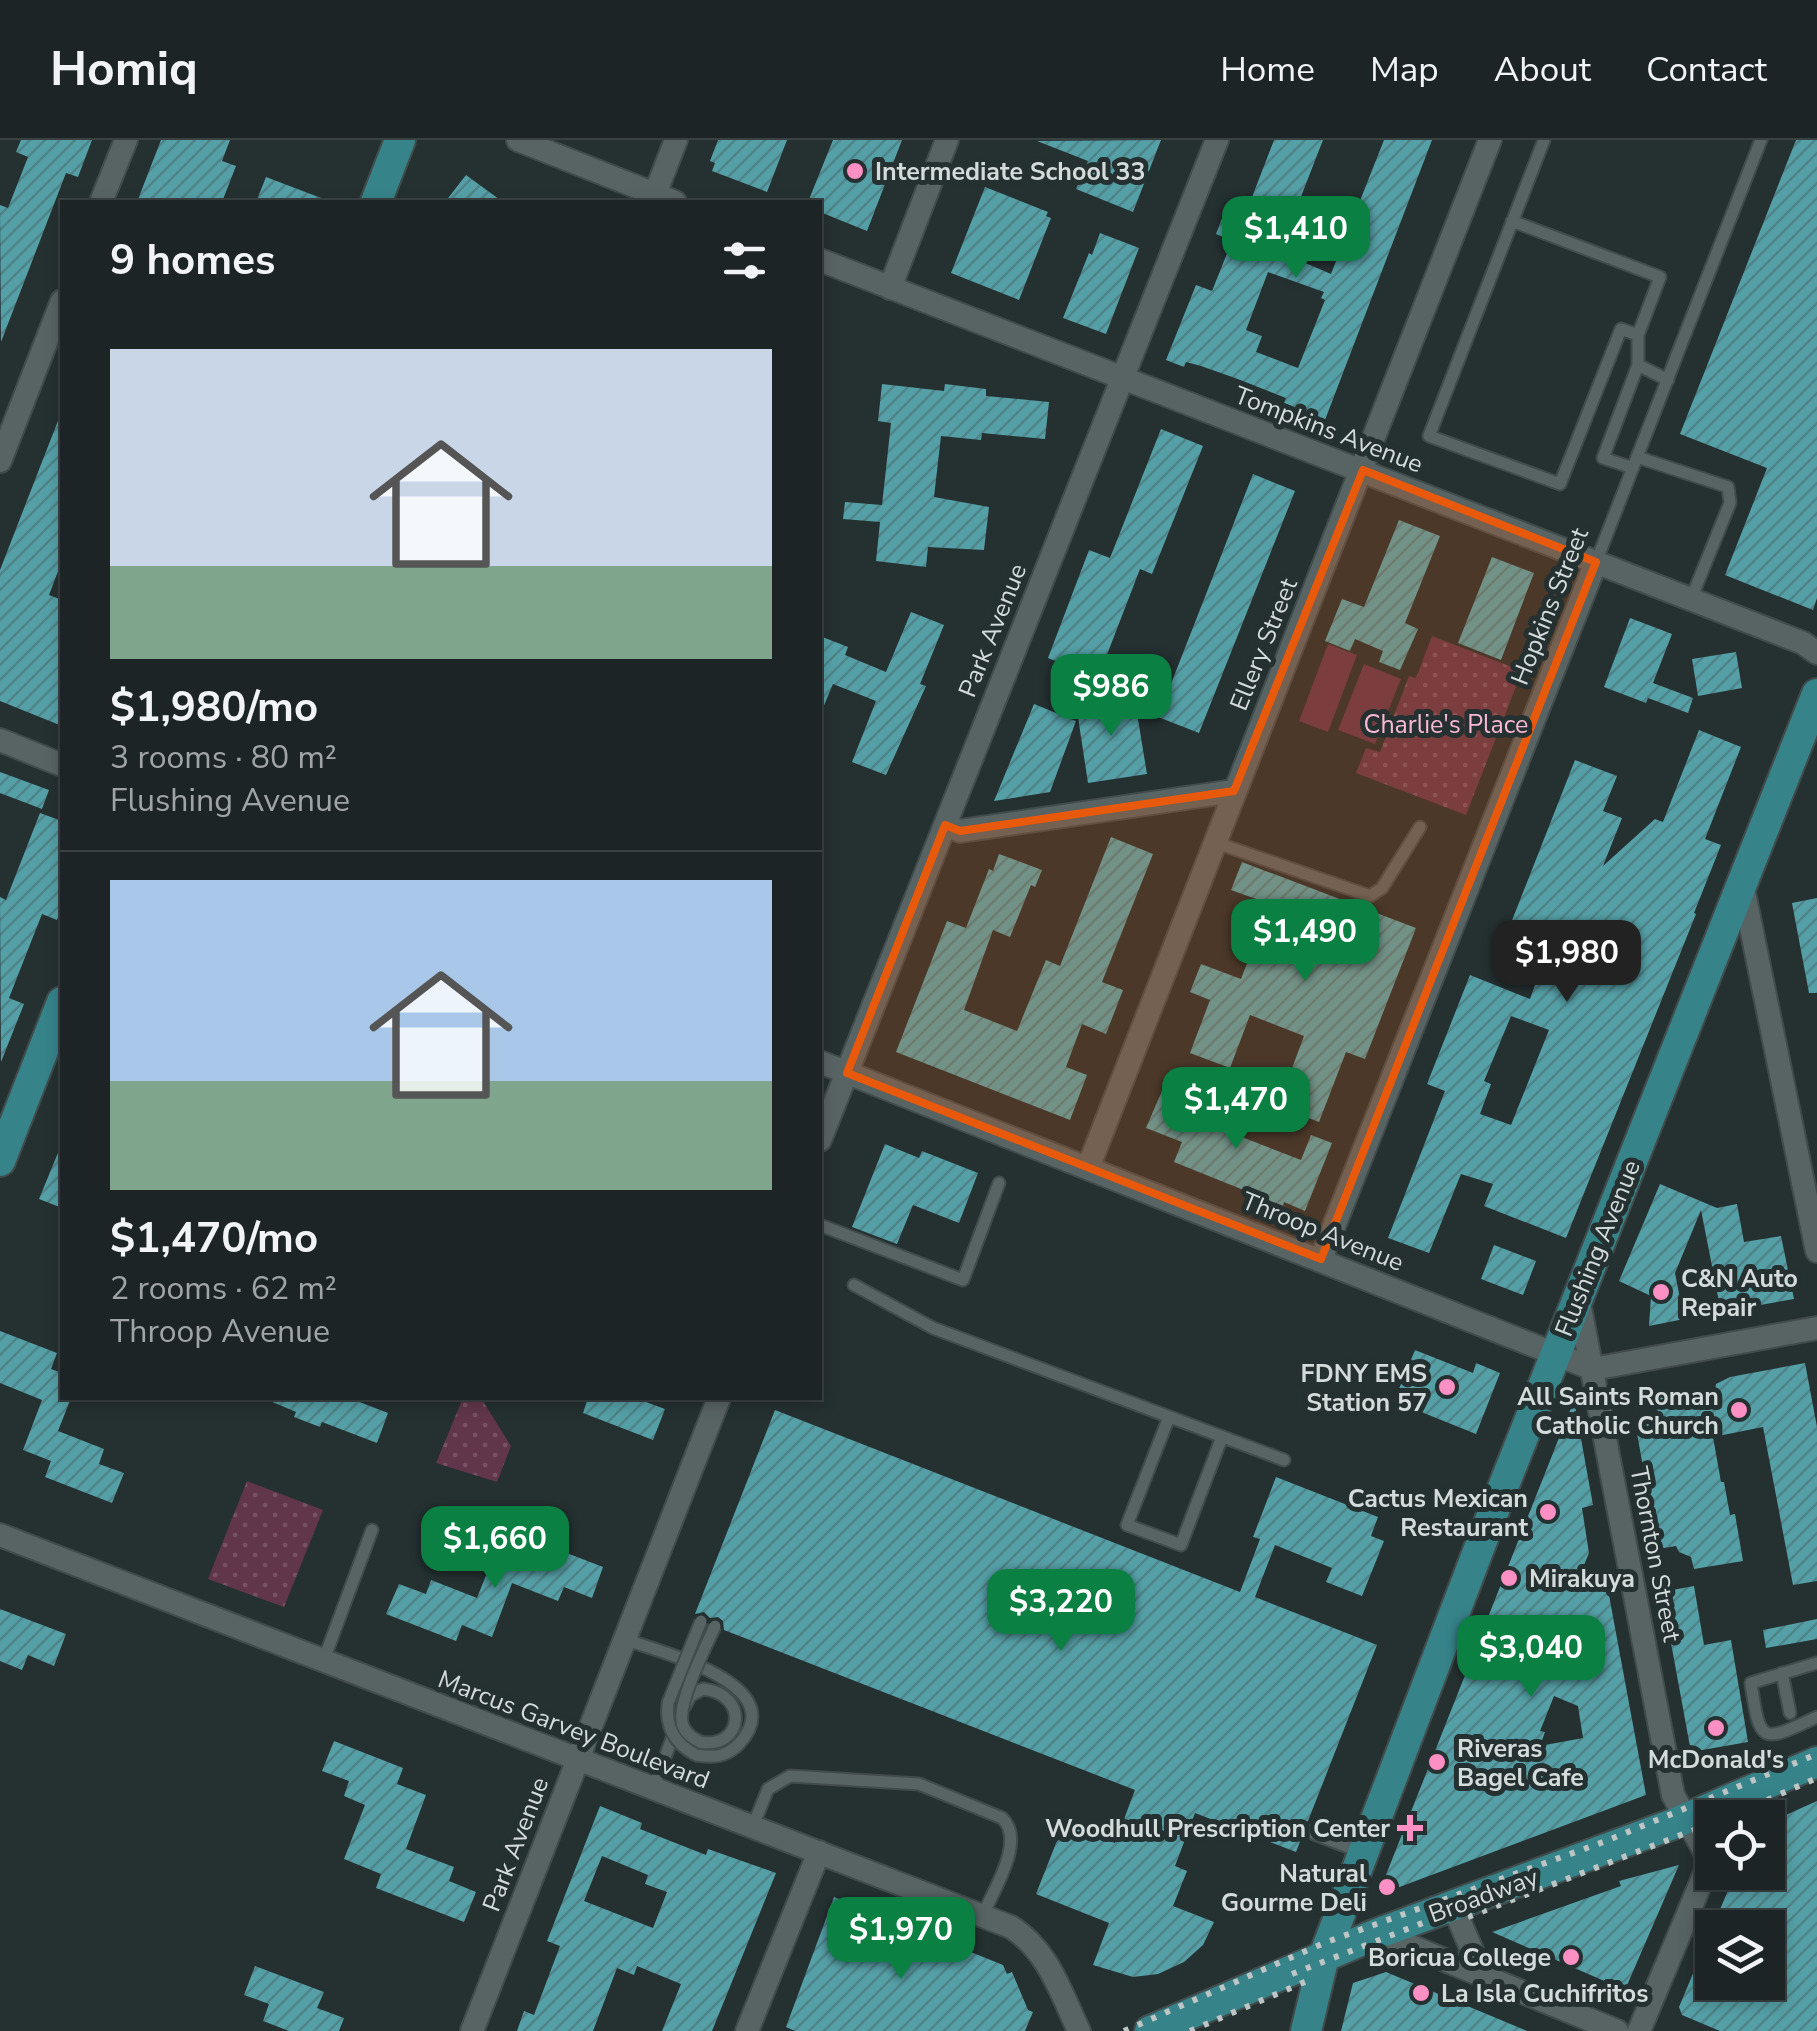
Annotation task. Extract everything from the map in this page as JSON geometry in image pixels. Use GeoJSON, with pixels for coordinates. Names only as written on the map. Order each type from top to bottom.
{"type":"FeatureCollection","features":[{"type":"Feature","properties":{"kind":"main road"},"geometry":{"type":"LineString","coordinates":[[377,200],[400,140]]}},
{"type":"Feature","properties":{"kind":"main road","name":"Flushing Avenue"},"geometry":{"type":"LineString","coordinates":[[1306,2031],[1324,1956],[1363,1852],[1555,1354],[1817,694]]}},
{"type":"Feature","properties":{"kind":"main road"},"geometry":{"type":"LineString","coordinates":[[0,1161],[60,1007]]}},
{"type":"Feature","properties":{"kind":"main road","name":"Broadway"},"geometry":{"type":"LineString","coordinates":[[1150,2031],[1380,1933],[1686,1818],[1817,1762]]}},
{"type":"Feature","properties":{"kind":"street"},"geometry":{"type":"LineString","coordinates":[[102,200],[126,140]]}},
{"type":"Feature","properties":{"kind":"street"},"geometry":{"type":"LineString","coordinates":[[518,140],[665,198],[676,140]]}},
{"type":"Feature","properties":{"kind":"street"},"geometry":{"type":"LineString","coordinates":[[890,288],[947,140]]}},
{"type":"Feature","properties":{"kind":"street","name":"Park Avenue"},"geometry":{"type":"LineString","coordinates":[[822,1135],[1216,140]]}},
{"type":"Feature","properties":{"kind":"street","name":"Ellery Street"},"geometry":{"type":"LineString","coordinates":[[1088,1168],[1490,140]]}},
{"type":"Feature","properties":{"kind":"street","name":"Tompkins Avenue"},"geometry":{"type":"LineString","coordinates":[[822,261],[1803,643],[1817,653]]}},
{"type":"Feature","properties":{"kind":"street"},"geometry":{"type":"LineString","coordinates":[[0,460],[60,306]]}},
{"type":"Feature","properties":{"kind":"street","name":"Hopkins Street"},"geometry":{"type":"LineString","coordinates":[[1321,1259],[1596,562]]}},
{"type":"Feature","properties":{"kind":"street"},"geometry":{"type":"LineString","coordinates":[[0,740],[60,764]]}},
{"type":"Feature","properties":{"kind":"street"},"geometry":{"type":"LineString","coordinates":[[944,825],[960,831],[1234,791]]}},
{"type":"Feature","properties":{"kind":"street"},"geometry":{"type":"LineString","coordinates":[[1742,883],[1817,1252]]}},
{"type":"Feature","properties":{"kind":"street","name":"Throop Avenue"},"geometry":{"type":"LineString","coordinates":[[822,1063],[1593,1369]]}},
{"type":"Feature","properties":{"kind":"street","name":"Thornton Street"},"geometry":{"type":"LineString","coordinates":[[1578,1298],[1673,1796],[1710,1861],[1639,2031]]}},
{"type":"Feature","properties":{"kind":"street"},"geometry":{"type":"LineString","coordinates":[[1593,1369],[1817,1328]]}},
{"type":"Feature","properties":{"kind":"street","name":"Park Avenue"},"geometry":{"type":"LineString","coordinates":[[472,2031],[718,1400]]}},
{"type":"Feature","properties":{"kind":"street","name":"Marcus Garvey Boulevard"},"geometry":{"type":"LineString","coordinates":[[0,1535],[1020,1932],[1036,1948],[1079,2031]]}},
{"type":"Feature","properties":{"kind":"street"},"geometry":{"type":"LineString","coordinates":[[747,2031],[819,1852]]}},
{"type":"Feature","properties":{"kind":"street"},"geometry":{"type":"LineString","coordinates":[[1453,1906],[1483,1976]]}},
{"type":"Feature","properties":{"kind":"street"},"geometry":{"type":"LineString","coordinates":[[1380,1933],[1617,2031]]}},
{"type":"Feature","properties":{"kind":"lane"},"geometry":{"type":"LineString","coordinates":[[1544,140],[1429,436],[1560,484],[1621,329],[1638,335]]}},
{"type":"Feature","properties":{"kind":"lane","name":"Hopkins Street"},"geometry":{"type":"LineString","coordinates":[[1596,562],[1762,140]]}},
{"type":"Feature","properties":{"kind":"lane"},"geometry":{"type":"LineString","coordinates":[[1512,221],[1660,278],[1638,335],[1638,365],[1602,458],[1728,487],[1730,503],[1690,599]]}},
{"type":"Feature","properties":{"kind":"lane"},"geometry":{"type":"LineString","coordinates":[[1638,365],[1668,380]]}},
{"type":"Feature","properties":{"kind":"lane"},"geometry":{"type":"LineString","coordinates":[[1214,842],[1370,896],[1382,888],[1420,827]]}},
{"type":"Feature","properties":{"kind":"lane"},"geometry":{"type":"LineString","coordinates":[[822,1226],[964,1280],[999,1183]]}},
{"type":"Feature","properties":{"kind":"lane"},"geometry":{"type":"LineString","coordinates":[[854,1286],[934,1328],[1284,1460]]}},
{"type":"Feature","properties":{"kind":"lane"},"geometry":{"type":"LineString","coordinates":[[1168,1417],[1128,1525],[1180,1545],[1222,1437]]}},
{"type":"Feature","properties":{"kind":"lane"},"geometry":{"type":"LineString","coordinates":[[324,1662],[372,1530]]}},
{"type":"Feature","properties":{"kind":"lane"},"geometry":{"type":"LineString","coordinates":[[653,1789],[690,1696],[703,1689],[727,1696],[736,1710],[736,1722],[728,1737],[698,1749],[682,1748],[671,1734],[666,1716],[668,1703],[701,1621]]}},
{"type":"Feature","properties":{"kind":"lane"},"geometry":{"type":"LineString","coordinates":[[624,1639],[726,1678],[746,1698],[749,1728],[727,1754],[712,1758],[698,1749],[683,1726],[681,1711],[714,1626]]}},
{"type":"Feature","properties":{"kind":"lane"},"geometry":{"type":"LineString","coordinates":[[1817,1663],[1751,1683],[1757,1724],[1764,1732],[1778,1735],[1817,1717]]}},
{"type":"Feature","properties":{"kind":"lane"},"geometry":{"type":"LineString","coordinates":[[1782,1673],[1790,1714]]}},
{"type":"Feature","properties":{"kind":"lane"},"geometry":{"type":"LineString","coordinates":[[753,1826],[768,1790],[790,1776],[919,1784],[1009,1824],[1012,1843],[983,1915]]}},
{"type":"Feature","properties":{"kind":"lane"},"geometry":{"type":"LineString","coordinates":[[1304,1830],[1363,1852]]}},
{"type":"Feature","properties":{"kind":"highlighted area"},"geometry":{"type":"Polygon","coordinates":[[[1363,470],[1596,562],[1321,1259],[847,1073],[945,825],[960,831],[1234,791],[1363,470]]]}},
{"type":"Feature","properties":{"kind":"green space","name":"Charlie's Place"},"geometry":{"type":"Polygon","coordinates":[[[1432,636],[1522,671],[1466,815],[1356,773],[1366,748],[1380,752],[1409,676],[1416,678],[1432,636]]]}},
{"type":"Feature","properties":{"kind":"green space"},"geometry":{"type":"Polygon","coordinates":[[[1328,644],[1357,655],[1328,732],[1299,721],[1328,644]]]}},
{"type":"Feature","properties":{"kind":"green space"},"geometry":{"type":"Polygon","coordinates":[[[1364,664],[1401,679],[1375,744],[1338,730],[1364,664]]]}},
{"type":"Feature","properties":{"kind":"green space"},"geometry":{"type":"Polygon","coordinates":[[[462,1400],[482,1400],[511,1446],[497,1482],[436,1463],[462,1400]]]}},
{"type":"Feature","properties":{"kind":"green space"},"geometry":{"type":"Polygon","coordinates":[[[247,1481],[323,1510],[284,1607],[208,1579],[247,1481]]]}},
{"type":"Feature","properties":{"kind":"building"},"geometry":{"type":"Polygon","coordinates":[[[21,140],[92,140],[78,177],[66,173],[1,342],[0,205],[8,208],[28,157],[16,152],[21,140]]]}},
{"type":"Feature","properties":{"kind":"building"},"geometry":{"type":"Polygon","coordinates":[[[161,140],[230,140],[222,161],[236,166],[223,200],[138,200],[161,140]]]}},
{"type":"Feature","properties":{"kind":"building"},"geometry":{"type":"Polygon","coordinates":[[[718,140],[787,140],[767,192],[712,171],[715,163],[710,161],[718,140]]]}},
{"type":"Feature","properties":{"kind":"building","name":"Intermediate School 33"},"geometry":{"type":"Polygon","coordinates":[[[833,140],[902,140],[867,231],[822,213],[822,200],[809,200],[833,140]]]}},
{"type":"Feature","properties":{"kind":"building"},"geometry":{"type":"Polygon","coordinates":[[[1161,140],[1133,212],[1076,189],[1088,161],[1037,141],[1161,140]]]}},
{"type":"Feature","properties":{"kind":"building"},"geometry":{"type":"Polygon","coordinates":[[[1274,140],[1323,140],[1288,230],[1304,236],[1296,259],[1331,274],[1384,140],[1432,140],[1325,420],[1284,403],[1286,398],[1235,378],[1186,362],[1184,367],[1166,360],[1196,285],[1212,291],[1232,241],[1216,234],[1224,213],[1244,218],[1274,140]],[[1268,272],[1246,330],[1262,336],[1256,352],[1298,368],[1325,300],[1321,298],[1324,292],[1268,272]]]}},
{"type":"Feature","properties":{"kind":"building"},"geometry":{"type":"Polygon","coordinates":[[[1796,140],[1817,140],[1817,598],[1813,610],[1725,575],[1767,468],[1680,434],[1796,140]]]}},
{"type":"Feature","properties":{"kind":"building"},"geometry":{"type":"Polygon","coordinates":[[[466,175],[500,200],[447,200],[466,175]]]}},
{"type":"Feature","properties":{"kind":"building"},"geometry":{"type":"Polygon","coordinates":[[[266,177],[326,200],[257,200],[266,177]]]}},
{"type":"Feature","properties":{"kind":"building"},"geometry":{"type":"Polygon","coordinates":[[[985,187],[1048,212],[1046,216],[1051,218],[1019,300],[951,273],[985,187]]]}},
{"type":"Feature","properties":{"kind":"building"},"geometry":{"type":"Polygon","coordinates":[[[1100,233],[1139,248],[1106,334],[1063,318],[1100,233]]]}},
{"type":"Feature","properties":{"kind":"building"},"geometry":{"type":"Polygon","coordinates":[[[882,384],[944,391],[945,384],[986,389],[986,396],[1049,402],[1045,439],[982,433],[981,440],[941,436],[934,497],[989,507],[984,550],[928,547],[926,567],[876,561],[880,522],[843,519],[845,502],[882,505],[891,423],[878,421],[882,384]]]}},
{"type":"Feature","properties":{"kind":"building"},"geometry":{"type":"Polygon","coordinates":[[[60,416],[60,566],[49,595],[60,599],[60,725],[0,701],[0,570],[60,416]]]}},
{"type":"Feature","properties":{"kind":"building"},"geometry":{"type":"Polygon","coordinates":[[[1161,429],[1203,446],[1152,574],[1140,569],[1098,678],[1048,658],[1089,550],[1110,558],[1161,429]]]}},
{"type":"Feature","properties":{"kind":"building"},"geometry":{"type":"Polygon","coordinates":[[[1253,474],[1295,491],[1199,733],[1158,717],[1253,474]]]}},
{"type":"Feature","properties":{"kind":"building"},"geometry":{"type":"Polygon","coordinates":[[[1399,520],[1440,536],[1405,623],[1418,629],[1400,670],[1379,662],[1383,651],[1355,639],[1350,651],[1325,641],[1342,599],[1364,607],[1399,520]]]}},
{"type":"Feature","properties":{"kind":"building"},"geometry":{"type":"Polygon","coordinates":[[[1492,557],[1534,573],[1501,660],[1458,643],[1492,557]]]}},
{"type":"Feature","properties":{"kind":"building"},"geometry":{"type":"Polygon","coordinates":[[[911,612],[944,625],[920,684],[926,686],[886,775],[852,762],[876,701],[833,684],[822,710],[822,637],[848,647],[845,655],[886,672],[911,612]]]}},
{"type":"Feature","properties":{"kind":"building"},"geometry":{"type":"Polygon","coordinates":[[[1630,618],[1672,634],[1653,683],[1693,698],[1688,713],[1604,687],[1630,618]]]}},
{"type":"Feature","properties":{"kind":"building"},"geometry":{"type":"Polygon","coordinates":[[[1736,652],[1742,688],[1698,696],[1692,659],[1736,652]]]}},
{"type":"Feature","properties":{"kind":"building"},"geometry":{"type":"Polygon","coordinates":[[[1134,695],[1147,774],[1088,783],[1076,704],[1134,695]]]}},
{"type":"Feature","properties":{"kind":"building"},"geometry":{"type":"Polygon","coordinates":[[[1034,704],[1076,721],[1050,792],[994,801],[1034,704]]]}},
{"type":"Feature","properties":{"kind":"building"},"geometry":{"type":"Polygon","coordinates":[[[1699,730],[1741,747],[1705,839],[1721,845],[1566,1238],[1484,1206],[1493,1184],[1461,1174],[1429,1253],[1388,1238],[1445,1091],[1427,1084],[1470,975],[1530,999],[1538,977],[1568,989],[1586,946],[1555,934],[1542,967],[1500,951],[1575,760],[1617,776],[1603,811],[1622,818],[1603,866],[1655,819],[1663,822],[1699,730]],[[1511,1016],[1484,1081],[1491,1084],[1480,1114],[1511,1125],[1549,1030],[1511,1016]]]}},
{"type":"Feature","properties":{"kind":"building"},"geometry":{"type":"Polygon","coordinates":[[[0,772],[49,790],[42,809],[0,793],[0,772]]]}},
{"type":"Feature","properties":{"kind":"building"},"geometry":{"type":"Polygon","coordinates":[[[40,813],[60,820],[60,912],[57,920],[42,914],[9,998],[24,1004],[1,1062],[0,897],[6,900],[40,813]]]}},
{"type":"Feature","properties":{"kind":"building"},"geometry":{"type":"Polygon","coordinates":[[[1111,837],[1153,854],[1102,982],[1123,990],[1106,1034],[1082,1024],[1066,1067],[1087,1075],[1070,1120],[896,1052],[947,921],[966,928],[989,869],[993,871],[999,854],[1042,870],[1035,887],[1031,885],[1010,937],[993,930],[964,1010],[1017,1031],[1046,960],[1060,966],[1111,837]]]}},
{"type":"Feature","properties":{"kind":"building"},"geometry":{"type":"Polygon","coordinates":[[[1242,862],[1416,928],[1365,1059],[1346,1052],[1319,1122],[1278,1106],[1304,1036],[1250,1015],[1230,1068],[1190,1053],[1210,1000],[1190,992],[1201,964],[1241,979],[1270,904],[1231,890],[1242,862]]]}},
{"type":"Feature","properties":{"kind":"building"},"geometry":{"type":"Polygon","coordinates":[[[1817,898],[1817,993],[1809,993],[1792,903],[1817,898]]]}},
{"type":"Feature","properties":{"kind":"building"},"geometry":{"type":"Polygon","coordinates":[[[1164,1086],[1219,1109],[1215,1119],[1231,1126],[1229,1132],[1301,1160],[1311,1135],[1332,1143],[1305,1211],[1284,1202],[1283,1206],[1174,1162],[1182,1142],[1146,1128],[1164,1086]]]}},
{"type":"Feature","properties":{"kind":"building"},"geometry":{"type":"Polygon","coordinates":[[[885,1144],[919,1158],[922,1151],[978,1173],[959,1223],[913,1205],[897,1244],[852,1227],[885,1144]]]}},
{"type":"Feature","properties":{"kind":"building"},"geometry":{"type":"Polygon","coordinates":[[[60,1148],[60,1207],[39,1199],[60,1148]]]}},
{"type":"Feature","properties":{"kind":"building"},"geometry":{"type":"Polygon","coordinates":[[[1660,1184],[1717,1208],[1737,1204],[1744,1242],[1781,1236],[1794,1299],[1721,1312],[1701,1210],[1675,1273],[1684,1319],[1649,1326],[1651,1296],[1619,1281],[1660,1184]]]}},
{"type":"Feature","properties":{"kind":"building"},"geometry":{"type":"Polygon","coordinates":[[[1494,1245],[1536,1261],[1523,1295],[1481,1279],[1494,1245]]]}},
{"type":"Feature","properties":{"kind":"building"},"geometry":{"type":"Polygon","coordinates":[[[0,1331],[57,1353],[51,1369],[60,1372],[60,1400],[70,1400],[58,1431],[104,1449],[99,1464],[124,1473],[112,1503],[45,1477],[51,1461],[23,1450],[42,1400],[0,1383],[0,1331]]]}},
{"type":"Feature","properties":{"kind":"building","name":"FDNY EMS Station 57"},"geometry":{"type":"Polygon","coordinates":[[[1415,1350],[1473,1373],[1476,1363],[1500,1373],[1476,1434],[1394,1401],[1415,1350]]]}},
{"type":"Feature","properties":{"kind":"building"},"geometry":{"type":"Polygon","coordinates":[[[1805,1363],[1817,1427],[1817,1581],[1793,1585],[1763,1427],[1713,1437],[1730,1515],[1735,1514],[1743,1561],[1694,1569],[1691,1557],[1679,1552],[1676,1546],[1664,1548],[1657,1544],[1654,1529],[1649,1530],[1643,1496],[1648,1495],[1635,1422],[1659,1418],[1655,1396],[1675,1392],[1677,1403],[1714,1396],[1716,1384],[1730,1377],[1805,1363]]]}},
{"type":"Feature","properties":{"kind":"building"},"geometry":{"type":"Polygon","coordinates":[[[268,1400],[354,1400],[388,1413],[377,1443],[322,1422],[320,1427],[294,1417],[296,1412],[268,1400]]]}},
{"type":"Feature","properties":{"kind":"building"},"geometry":{"type":"Polygon","coordinates":[[[587,1400],[640,1400],[665,1409],[653,1440],[583,1413],[587,1400]]]}},
{"type":"Feature","properties":{"kind":"building"},"geometry":{"type":"Polygon","coordinates":[[[1574,1400],[1593,1505],[1582,1508],[1589,1553],[1576,1584],[1606,1579],[1646,1795],[1378,1895],[1574,1400]],[[1554,1696],[1540,1731],[1545,1732],[1540,1746],[1583,1738],[1578,1706],[1554,1696]]]}},
{"type":"Feature","properties":{"kind":"building"},"geometry":{"type":"Polygon","coordinates":[[[775,1410],[1240,1592],[1260,1539],[1253,1537],[1276,1477],[1378,1517],[1371,1536],[1384,1541],[1362,1596],[1326,1582],[1332,1568],[1275,1545],[1255,1597],[1377,1645],[1308,1821],[1296,1826],[1295,1832],[1301,1839],[1296,1852],[1195,1813],[1175,1866],[1187,1871],[1173,1906],[1214,1922],[1203,1945],[1184,1962],[1158,1974],[1133,1977],[1093,1965],[1109,1923],[1036,1894],[1064,1823],[1115,1843],[1135,1790],[724,1630],[718,1617],[710,1618],[704,1612],[695,1614],[775,1410]]]}},
{"type":"Feature","properties":{"kind":"building"},"geometry":{"type":"Polygon","coordinates":[[[533,1540],[603,1567],[592,1598],[564,1587],[558,1601],[512,1583],[492,1637],[462,1625],[456,1641],[386,1614],[399,1584],[426,1594],[431,1580],[477,1598],[498,1545],[526,1556],[533,1540]]]}},
{"type":"Feature","properties":{"kind":"building"},"geometry":{"type":"Polygon","coordinates":[[[1694,1586],[1704,1645],[1731,1640],[1748,1742],[1691,1752],[1671,1643],[1675,1642],[1667,1591],[1694,1586]]]}},
{"type":"Feature","properties":{"kind":"building"},"geometry":{"type":"Polygon","coordinates":[[[0,1609],[66,1634],[54,1666],[28,1655],[22,1670],[0,1661],[0,1609]]]}},
{"type":"Feature","properties":{"kind":"building"},"geometry":{"type":"Polygon","coordinates":[[[1817,1619],[1817,1639],[1766,1648],[1763,1630],[1817,1619]]]}},
{"type":"Feature","properties":{"kind":"building"},"geometry":{"type":"Polygon","coordinates":[[[334,1741],[403,1768],[397,1784],[426,1795],[406,1849],[454,1867],[449,1881],[476,1892],[464,1922],[376,1888],[381,1874],[344,1859],[365,1805],[344,1796],[349,1781],[322,1771],[334,1741]]]}},
{"type":"Feature","properties":{"kind":"building"},"geometry":{"type":"Polygon","coordinates":[[[1817,1801],[1817,2031],[1720,2031],[1682,2015],[1679,2007],[1695,1969],[1695,2000],[1785,2000],[1785,1910],[1720,1910],[1728,1890],[1785,1890],[1785,1815],[1817,1801]]]}},
{"type":"Feature","properties":{"kind":"building"},"geometry":{"type":"Polygon","coordinates":[[[600,1806],[642,1823],[640,1829],[706,1855],[708,1849],[776,1873],[712,2031],[662,2031],[681,1984],[637,1966],[634,1975],[617,1968],[593,2031],[517,2031],[524,2011],[534,2015],[560,1946],[547,1941],[600,1806]],[[602,1856],[584,1901],[653,1928],[667,1892],[645,1884],[648,1875],[602,1856]]]}},
{"type":"Feature","properties":{"kind":"building"},"geometry":{"type":"Polygon","coordinates":[[[1679,1865],[1625,1990],[1492,1932],[1621,1886],[1619,1881],[1679,1865]]]}},
{"type":"Feature","properties":{"kind":"building"},"geometry":{"type":"Polygon","coordinates":[[[834,1897],[1003,1965],[1007,1974],[1012,1972],[1028,2010],[1033,2012],[1025,2031],[795,2031],[786,2027],[834,1897]]]}},
{"type":"Feature","properties":{"kind":"building"},"geometry":{"type":"Polygon","coordinates":[[[255,1966],[324,1992],[317,2008],[344,2018],[339,2031],[289,2031],[263,2021],[269,2004],[244,1995],[255,1966]]]}},
{"type":"Feature","properties":{"kind":"building"},"geometry":{"type":"Polygon","coordinates":[[[1386,1972],[1527,2031],[1341,2031],[1353,1983],[1386,1972]]]}},
{"type":"Feature","properties":{"kind":"railway"},"geometry":{"type":"LineString","coordinates":[[1124,2031],[1324,1943],[1606,1841],[1817,1754]]}},
{"type":"Feature","properties":{"kind":"railway"},"geometry":{"type":"LineString","coordinates":[[1767,1800],[1817,1778]]}},
{"type":"Feature","properties":{"kind":"railway"},"geometry":{"type":"LineString","coordinates":[[1468,1917],[1695,1830]]}},
{"type":"Feature","properties":{"kind":"railway"},"geometry":{"type":"LineString","coordinates":[[1292,1974],[1479,1901]]}},
{"type":"Feature","properties":{"kind":"railway"},"geometry":{"type":"LineString","coordinates":[[1190,2031],[1314,1978]]}},
{"type":"Feature","properties":{"kind":"place","name":"Intermediate School 33"},"geometry":{"type":"Point","coordinates":[855,171]}},
{"type":"Feature","properties":{"kind":"place","name":"C&N Auto Repair"},"geometry":{"type":"Point","coordinates":[1661,1292]}},
{"type":"Feature","properties":{"kind":"place","name":"FDNY EMS Station 57"},"geometry":{"type":"Point","coordinates":[1447,1387]}},
{"type":"Feature","properties":{"kind":"place","name":"All Saints Roman Catholic Church"},"geometry":{"type":"Point","coordinates":[1739,1410]}},
{"type":"Feature","properties":{"kind":"place","name":"Cactus Mexican Restaurant"},"geometry":{"type":"Point","coordinates":[1548,1512]}},
{"type":"Feature","properties":{"kind":"place","name":"Mirakuya"},"geometry":{"type":"Point","coordinates":[1509,1578]}},
{"type":"Feature","properties":{"kind":"place","name":"McDonald's"},"geometry":{"type":"Point","coordinates":[1716,1728]}},
{"type":"Feature","properties":{"kind":"place","name":"Riveras Bagel Cafe"},"geometry":{"type":"Point","coordinates":[1437,1762]}},
{"type":"Feature","properties":{"kind":"place","name":"Woodhull Prescription Center"},"geometry":{"type":"Point","coordinates":[1410,1828]}},
{"type":"Feature","properties":{"kind":"place","name":"Natural Gourme Deli"},"geometry":{"type":"Point","coordinates":[1387,1887]}},
{"type":"Feature","properties":{"kind":"place","name":"Boricua College"},"geometry":{"type":"Point","coordinates":[1571,1957]}},
{"type":"Feature","properties":{"kind":"place","name":"La Isla Cuchifritos"},"geometry":{"type":"Point","coordinates":[1421,1993]}}]}
